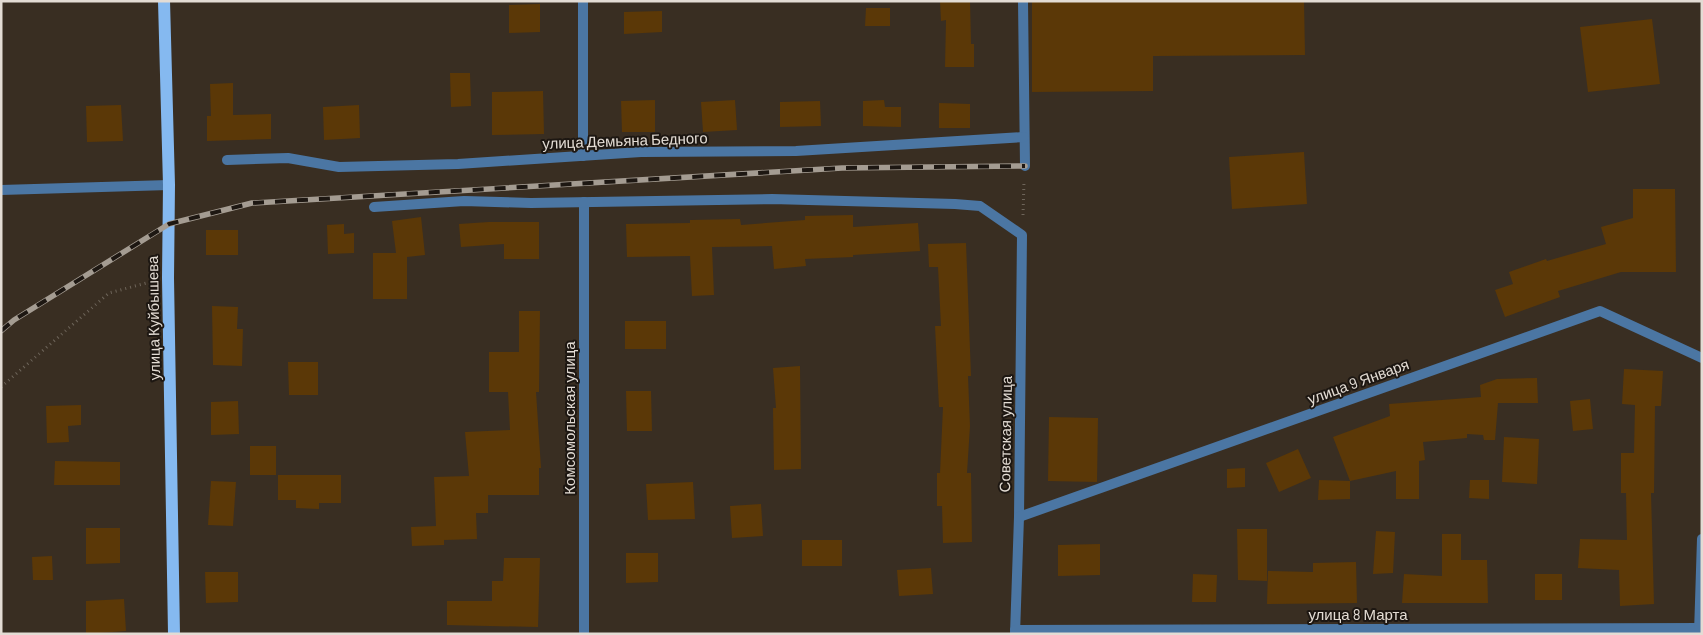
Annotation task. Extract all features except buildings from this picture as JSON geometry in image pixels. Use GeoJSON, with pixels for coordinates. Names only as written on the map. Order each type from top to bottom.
{"type":"FeatureCollection","features":[{"type":"Feature","properties":{"kind":"main road","name":"улица Куйбышева"},"geometry":{"type":"LineString","coordinates":[[164,1],[169,185],[168,278],[174,634]]}},
{"type":"Feature","properties":{"kind":"street"},"geometry":{"type":"LineString","coordinates":[[583,1],[583,156]]}},
{"type":"Feature","properties":{"kind":"street"},"geometry":{"type":"LineString","coordinates":[[1023,1],[1025,166]]}},
{"type":"Feature","properties":{"kind":"street","name":"улица Демьяна Бедного"},"geometry":{"type":"LineString","coordinates":[[227,160],[288,158],[340,167],[458,164],[642,152],[796,151],[1024,136]]}},
{"type":"Feature","properties":{"kind":"street"},"geometry":{"type":"LineString","coordinates":[[1,190],[169,185]]}},
{"type":"Feature","properties":{"kind":"street"},"geometry":{"type":"LineString","coordinates":[[374,207],[464,201],[530,203],[772,199],[980,206],[1022,235]]}},
{"type":"Feature","properties":{"kind":"street","name":"Комсомольская улица"},"geometry":{"type":"LineString","coordinates":[[584,202],[584,634]]}},
{"type":"Feature","properties":{"kind":"street","name":"Советская улица"},"geometry":{"type":"LineString","coordinates":[[1015,632],[1020,517],[1022,235]]}},
{"type":"Feature","properties":{"kind":"street","name":"улица 9 Января"},"geometry":{"type":"LineString","coordinates":[[1020,517],[1600,310],[1702,358]]}},
{"type":"Feature","properties":{"kind":"street"},"geometry":{"type":"LineString","coordinates":[[1700,630],[1702,539]]}},
{"type":"Feature","properties":{"kind":"street","name":"улица 8 Марта"},"geometry":{"type":"LineString","coordinates":[[1015,632],[1700,630]]}},
{"type":"Feature","properties":{"kind":"path"},"geometry":{"type":"LineString","coordinates":[[1022,235],[1025,166]]}},
{"type":"Feature","properties":{"kind":"path"},"geometry":{"type":"LineString","coordinates":[[1,387],[110,293],[168,278]]}},
{"type":"Feature","properties":{"kind":"railway"},"geometry":{"type":"LineString","coordinates":[[1,331],[14,320],[169,224],[252,203],[842,168],[1025,166]]}}]}
